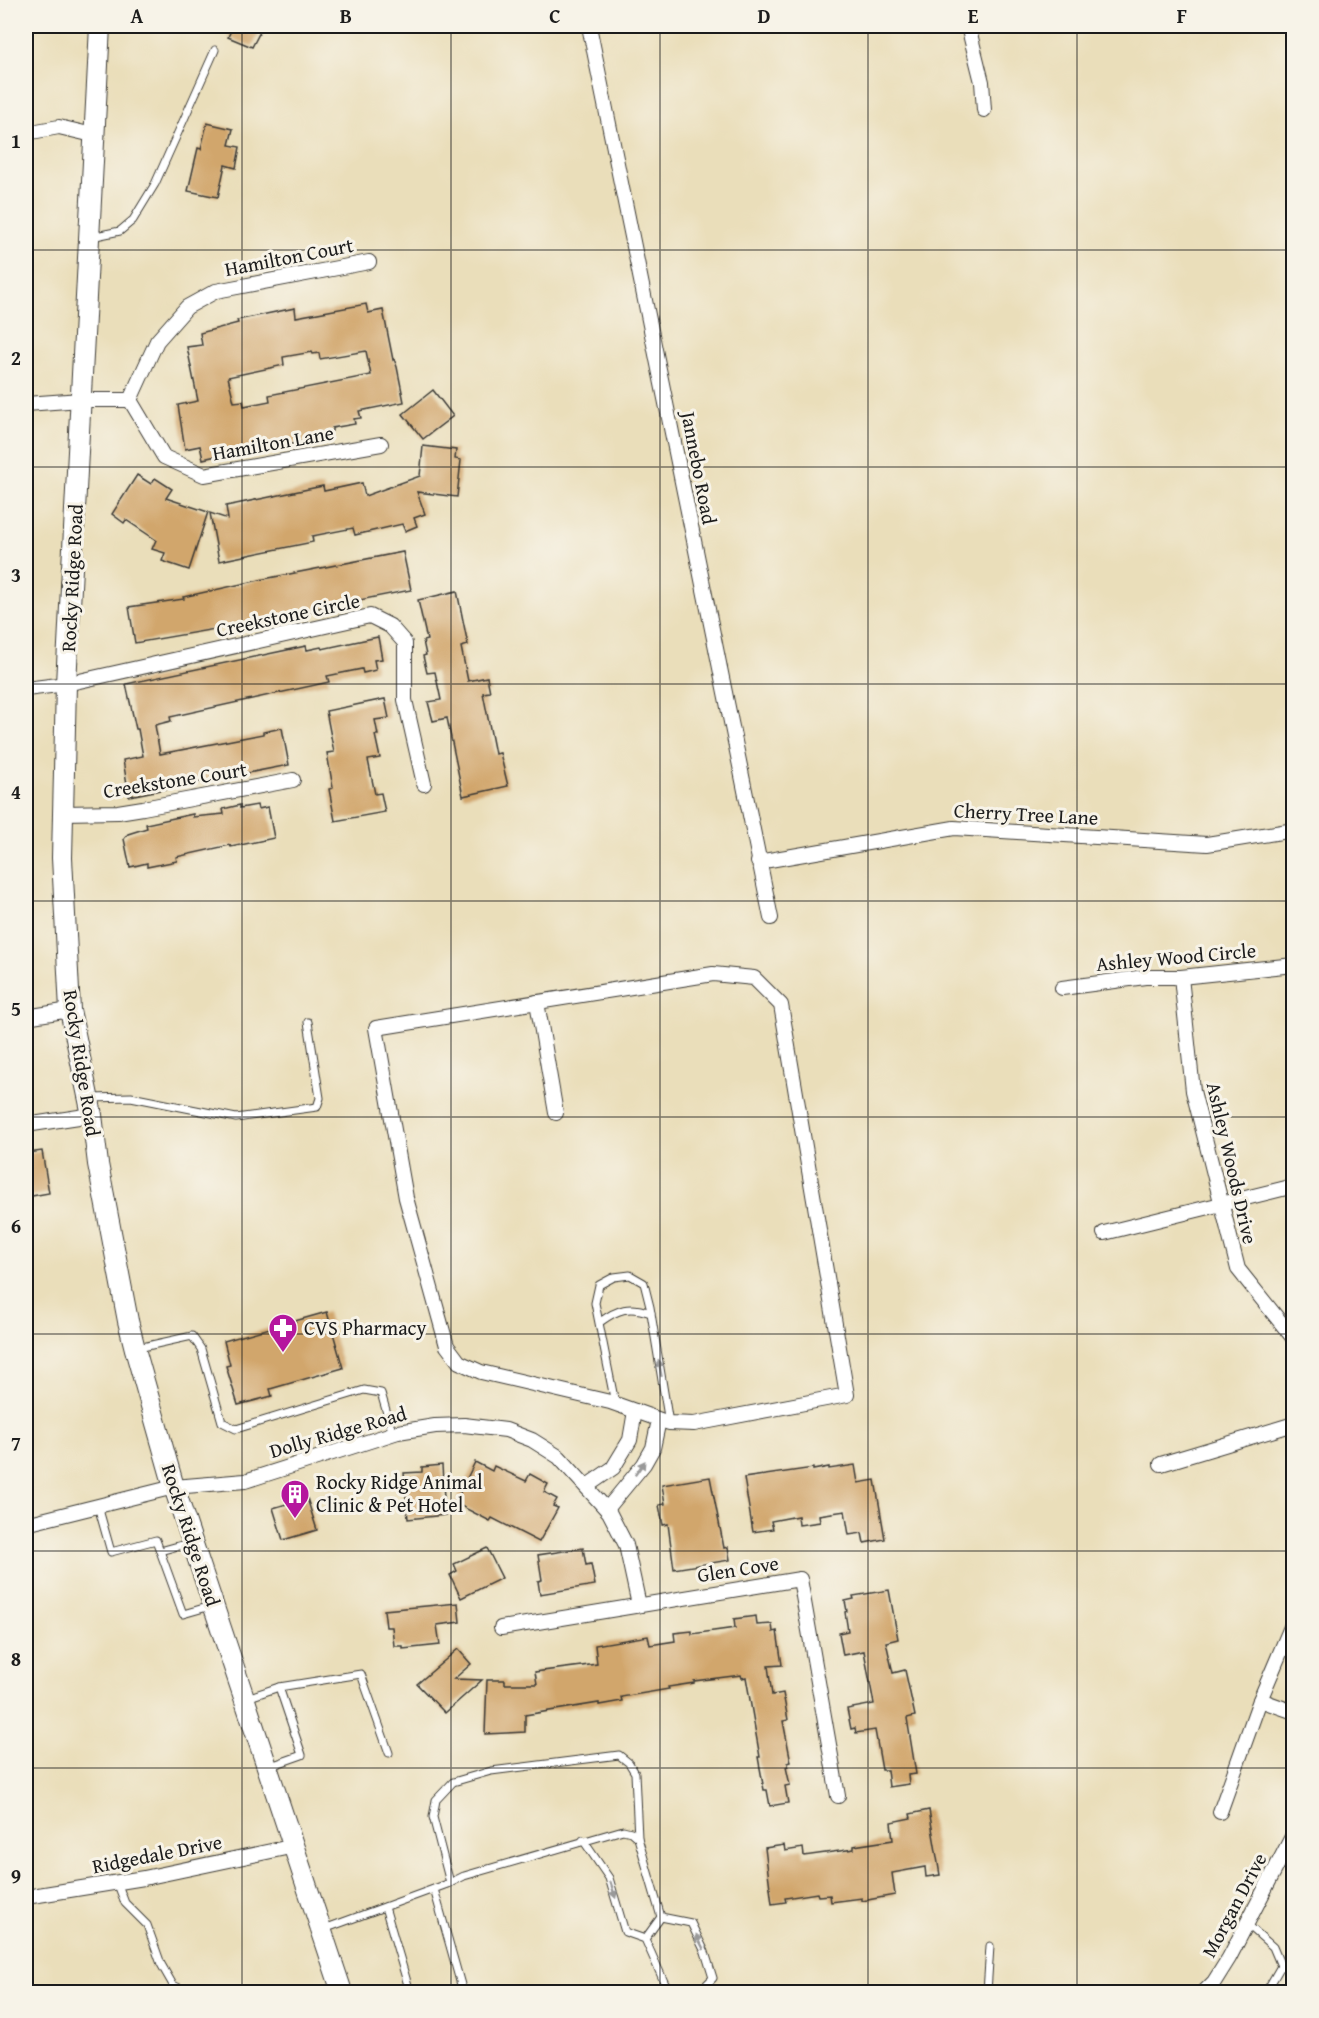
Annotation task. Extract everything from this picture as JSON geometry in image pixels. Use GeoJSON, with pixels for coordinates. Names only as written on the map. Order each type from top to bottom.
{"type":"FeatureCollection","features":[{"type":"Feature","properties":{"kind":"main road","name":"Rocky Ridge Road"},"geometry":{"type":"LineString","coordinates":[[100,26],[66,684],[62,858],[70,1010],[91,1107],[98,1164],[135,1349],[174,1487],[342,1992]]}},
{"type":"Feature","properties":{"kind":"street","name":"Jannebo Road"},"geometry":{"type":"LineString","coordinates":[[589,26],[771,918]]}},
{"type":"Feature","properties":{"kind":"street"},"geometry":{"type":"LineString","coordinates":[[968,26],[982,82],[984,110]]}},
{"type":"Feature","properties":{"kind":"street"},"geometry":{"type":"LineString","coordinates":[[26,132],[59,127],[93,135]]}},
{"type":"Feature","properties":{"kind":"street","name":"Hamilton Court"},"geometry":{"type":"LineString","coordinates":[[130,400],[157,341],[187,307],[216,291],[369,262]]}},
{"type":"Feature","properties":{"kind":"street"},"geometry":{"type":"LineString","coordinates":[[26,404],[81,400],[130,400]]}},
{"type":"Feature","properties":{"kind":"street","name":"Hamilton Lane"},"geometry":{"type":"LineString","coordinates":[[130,400],[164,457],[204,475],[381,444]]}},
{"type":"Feature","properties":{"kind":"street","name":"Creekstone Circle"},"geometry":{"type":"LineString","coordinates":[[66,684],[370,616],[390,626],[405,643],[405,700],[424,784]]}},
{"type":"Feature","properties":{"kind":"street"},"geometry":{"type":"LineString","coordinates":[[26,690],[66,684]]}},
{"type":"Feature","properties":{"kind":"street","name":"Creekstone Court"},"geometry":{"type":"LineString","coordinates":[[63,813],[118,812],[293,780]]}},
{"type":"Feature","properties":{"kind":"street","name":"Cherry Tree Lane"},"geometry":{"type":"LineString","coordinates":[[758,862],[954,828],[1207,844],[1293,830]]}},
{"type":"Feature","properties":{"kind":"street","name":"Ashley Wood Circle"},"geometry":{"type":"LineString","coordinates":[[1062,988],[1145,977],[1180,977],[1293,965]]}},
{"type":"Feature","properties":{"kind":"street"},"geometry":{"type":"LineString","coordinates":[[713,975],[754,978],[781,1005],[847,1395],[694,1424],[664,1421],[615,1404],[481,1372],[459,1362],[447,1346],[406,1198],[376,1028],[713,975]]}},
{"type":"Feature","properties":{"kind":"street","name":"Ashley Woods Drive"},"geometry":{"type":"LineString","coordinates":[[1180,977],[1193,1091],[1238,1269],[1293,1339]]}},
{"type":"Feature","properties":{"kind":"street"},"geometry":{"type":"LineString","coordinates":[[537,1002],[556,1113]]}},
{"type":"Feature","properties":{"kind":"street"},"geometry":{"type":"LineString","coordinates":[[26,1017],[70,1010]]}},
{"type":"Feature","properties":{"kind":"street"},"geometry":{"type":"LineString","coordinates":[[26,1125],[91,1107]]}},
{"type":"Feature","properties":{"kind":"street"},"geometry":{"type":"LineString","coordinates":[[1104,1233],[1293,1186]]}},
{"type":"Feature","properties":{"kind":"street"},"geometry":{"type":"LineString","coordinates":[[587,1486],[613,1468],[630,1440],[635,1411]]}},
{"type":"Feature","properties":{"kind":"street"},"geometry":{"type":"LineString","coordinates":[[607,1509],[644,1464],[664,1421]]}},
{"type":"Feature","properties":{"kind":"street"},"geometry":{"type":"LineString","coordinates":[[1161,1464],[1293,1424]]}},
{"type":"Feature","properties":{"kind":"street","name":"Dolly Ridge Road"},"geometry":{"type":"LineString","coordinates":[[26,1524],[174,1487],[244,1481],[393,1434],[435,1426],[464,1425],[506,1430],[532,1440],[559,1457],[607,1509],[626,1545],[639,1605]]}},
{"type":"Feature","properties":{"kind":"street","name":"Glen Cove"},"geometry":{"type":"LineString","coordinates":[[501,1628],[800,1579],[838,1796]]}},
{"type":"Feature","properties":{"kind":"street"},"geometry":{"type":"LineString","coordinates":[[1220,1812],[1260,1700],[1293,1620]]}},
{"type":"Feature","properties":{"kind":"street"},"geometry":{"type":"LineString","coordinates":[[1260,1700],[1293,1712]]}},
{"type":"Feature","properties":{"kind":"street","name":"Morgan Drive"},"geometry":{"type":"LineString","coordinates":[[1204,1992],[1214,1982],[1246,1924],[1287,1863],[1293,1833]]}},
{"type":"Feature","properties":{"kind":"street","name":"Ridgedale Drive"},"geometry":{"type":"LineString","coordinates":[[26,1897],[117,1882],[295,1846]]}},
{"type":"Feature","properties":{"kind":"lane"},"geometry":{"type":"LineString","coordinates":[[88,238],[120,231],[133,220],[155,184],[215,50]]}},
{"type":"Feature","properties":{"kind":"lane"},"geometry":{"type":"LineString","coordinates":[[91,1107],[131,1097],[236,1118],[317,1107],[320,1098],[308,1022]]}},
{"type":"Feature","properties":{"kind":"lane"},"geometry":{"type":"LineString","coordinates":[[615,1404],[595,1303],[599,1285],[614,1277],[630,1275],[644,1283],[651,1313],[664,1421]]}},
{"type":"Feature","properties":{"kind":"lane"},"geometry":{"type":"LineString","coordinates":[[600,1322],[616,1311],[641,1310],[651,1313]]}},
{"type":"Feature","properties":{"kind":"lane"},"geometry":{"type":"LineString","coordinates":[[135,1349],[192,1336],[201,1348],[222,1422],[236,1430],[364,1390],[381,1393],[393,1434]]}},
{"type":"Feature","properties":{"kind":"lane"},"geometry":{"type":"LineString","coordinates":[[98,1506],[111,1552],[156,1540],[183,1614],[214,1605]]}},
{"type":"Feature","properties":{"kind":"lane"},"geometry":{"type":"LineString","coordinates":[[160,1551],[192,1542]]}},
{"type":"Feature","properties":{"kind":"lane"},"geometry":{"type":"LineString","coordinates":[[245,1699],[279,1687],[361,1674],[389,1753]]}},
{"type":"Feature","properties":{"kind":"lane"},"geometry":{"type":"LineString","coordinates":[[268,1767],[302,1755],[279,1687]]}},
{"type":"Feature","properties":{"kind":"lane"},"geometry":{"type":"LineString","coordinates":[[450,1883],[433,1817],[436,1800],[453,1782],[491,1771],[619,1755],[629,1763],[635,1773],[638,1838],[661,1917]]}},
{"type":"Feature","properties":{"kind":"lane"},"geometry":{"type":"LineString","coordinates":[[322,1929],[464,1876],[583,1840],[623,1830],[631,1832],[638,1838]]}},
{"type":"Feature","properties":{"kind":"lane"},"geometry":{"type":"LineString","coordinates":[[583,1840],[609,1878],[625,1932],[645,1939],[665,1984],[671,1992]]}},
{"type":"Feature","properties":{"kind":"lane"},"geometry":{"type":"LineString","coordinates":[[117,1882],[125,1903],[147,1925],[161,1964],[173,1986],[188,1992]]}},
{"type":"Feature","properties":{"kind":"lane"},"geometry":{"type":"LineString","coordinates":[[434,1889],[463,1992]]}},
{"type":"Feature","properties":{"kind":"lane"},"geometry":{"type":"LineString","coordinates":[[385,1907],[410,1992]]}},
{"type":"Feature","properties":{"kind":"lane"},"geometry":{"type":"LineString","coordinates":[[645,1939],[661,1917]]}},
{"type":"Feature","properties":{"kind":"lane"},"geometry":{"type":"LineString","coordinates":[[661,1917],[691,1923],[705,1952],[713,1978],[699,1992]]}},
{"type":"Feature","properties":{"kind":"lane"},"geometry":{"type":"LineString","coordinates":[[1246,1924],[1273,1947],[1281,1966],[1266,1992]]}},
{"type":"Feature","properties":{"kind":"lane"},"geometry":{"type":"LineString","coordinates":[[987,1992],[990,1946]]}},
{"type":"Feature","properties":{"kind":"building"},"geometry":{"type":"Polygon","coordinates":[[[233,26],[263,26],[252,47],[228,37],[233,26]]]}},
{"type":"Feature","properties":{"kind":"building"},"geometry":{"type":"Polygon","coordinates":[[[207,123],[233,129],[229,145],[240,147],[236,168],[225,165],[218,197],[188,191],[198,148],[201,149],[207,123]]]}},
{"type":"Feature","properties":{"kind":"building"},"geometry":{"type":"Polygon","coordinates":[[[366,304],[368,313],[383,310],[404,402],[359,411],[361,418],[354,419],[355,424],[332,428],[332,431],[317,434],[318,438],[279,447],[226,458],[225,454],[203,459],[200,446],[185,449],[178,405],[198,401],[187,347],[202,345],[200,333],[238,323],[237,320],[295,308],[296,317],[366,304]],[[366,351],[320,359],[319,353],[313,354],[312,352],[283,357],[284,365],[228,377],[234,402],[243,401],[244,406],[270,401],[269,395],[371,375],[366,351]]]}},
{"type":"Feature","properties":{"kind":"building"},"geometry":{"type":"Polygon","coordinates":[[[433,390],[453,416],[423,439],[403,414],[433,390]]]}},
{"type":"Feature","properties":{"kind":"building"},"geometry":{"type":"Polygon","coordinates":[[[423,446],[456,450],[455,459],[461,460],[457,497],[417,492],[425,514],[414,518],[417,526],[405,531],[402,524],[355,535],[353,528],[312,536],[313,542],[219,561],[210,513],[228,519],[226,506],[323,486],[324,491],[362,483],[365,496],[420,476],[423,446]]]}},
{"type":"Feature","properties":{"kind":"building"},"geometry":{"type":"Polygon","coordinates":[[[137,475],[151,484],[155,478],[172,489],[166,498],[208,512],[189,570],[162,561],[165,553],[152,549],[156,540],[126,520],[124,523],[112,514],[137,475]]]}},
{"type":"Feature","properties":{"kind":"building"},"geometry":{"type":"Polygon","coordinates":[[[403,552],[411,590],[318,608],[318,610],[233,628],[232,626],[135,643],[129,607],[184,599],[183,597],[264,579],[403,552]]]}},
{"type":"Feature","properties":{"kind":"building"},"geometry":{"type":"Polygon","coordinates":[[[457,591],[468,645],[461,647],[468,681],[487,677],[490,692],[483,693],[495,754],[500,753],[508,786],[463,796],[447,718],[433,721],[428,702],[441,700],[435,672],[427,673],[423,656],[426,655],[423,641],[427,640],[418,600],[457,591]]]}},
{"type":"Feature","properties":{"kind":"building"},"geometry":{"type":"Polygon","coordinates":[[[378,637],[382,659],[374,660],[376,670],[363,673],[362,669],[327,676],[329,682],[170,717],[171,721],[155,725],[160,754],[263,734],[263,732],[282,728],[289,765],[129,796],[123,760],[143,756],[126,684],[306,646],[307,650],[321,647],[322,649],[378,637]]]}},
{"type":"Feature","properties":{"kind":"building"},"geometry":{"type":"Polygon","coordinates":[[[385,699],[389,718],[375,720],[378,735],[375,735],[380,758],[368,760],[375,794],[381,793],[385,812],[335,821],[329,789],[333,788],[327,753],[334,752],[326,711],[385,699]]]}},
{"type":"Feature","properties":{"kind":"building"},"geometry":{"type":"Polygon","coordinates":[[[240,805],[240,808],[257,805],[258,809],[268,807],[274,838],[176,857],[177,861],[147,867],[147,863],[130,867],[124,839],[128,834],[147,828],[146,824],[193,814],[193,817],[224,814],[223,809],[240,805]]]}},
{"type":"Feature","properties":{"kind":"building"},"geometry":{"type":"Polygon","coordinates":[[[42,1151],[49,1193],[26,1197],[26,1155],[42,1151]]]}},
{"type":"Feature","properties":{"kind":"building","name":"CVS Pharmacy"},"geometry":{"type":"Polygon","coordinates":[[[327,1312],[343,1368],[270,1389],[272,1396],[238,1405],[226,1366],[230,1365],[224,1341],[327,1312]]]}},
{"type":"Feature","properties":{"kind":"building"},"geometry":{"type":"Polygon","coordinates":[[[475,1462],[492,1471],[494,1466],[526,1481],[530,1474],[548,1484],[544,1492],[557,1499],[553,1506],[558,1508],[539,1542],[492,1518],[490,1521],[455,1503],[475,1462]]]}},
{"type":"Feature","properties":{"kind":"building"},"geometry":{"type":"Polygon","coordinates":[[[442,1465],[445,1515],[408,1519],[404,1473],[422,1472],[422,1467],[442,1465]]]}},
{"type":"Feature","properties":{"kind":"building"},"geometry":{"type":"Polygon","coordinates":[[[855,1465],[858,1483],[875,1480],[885,1539],[864,1543],[862,1533],[849,1535],[845,1511],[819,1515],[820,1522],[799,1525],[798,1516],[771,1521],[773,1529],[753,1532],[744,1478],[813,1468],[813,1470],[829,1467],[829,1469],[855,1465]]]}},
{"type":"Feature","properties":{"kind":"building"},"geometry":{"type":"Polygon","coordinates":[[[710,1477],[724,1548],[728,1547],[730,1560],[674,1569],[668,1524],[663,1525],[659,1505],[665,1504],[662,1485],[710,1477]]]}},
{"type":"Feature","properties":{"kind":"building","name":"Rocky Ridge Animal Clinic & Pet Hotel"},"geometry":{"type":"Polygon","coordinates":[[[307,1498],[317,1530],[283,1540],[273,1508],[307,1498]]]}},
{"type":"Feature","properties":{"kind":"building"},"geometry":{"type":"Polygon","coordinates":[[[487,1548],[502,1578],[461,1598],[450,1575],[457,1571],[454,1564],[487,1548]]]}},
{"type":"Feature","properties":{"kind":"building"},"geometry":{"type":"Polygon","coordinates":[[[583,1548],[586,1565],[591,1564],[595,1585],[540,1594],[538,1581],[542,1580],[538,1555],[583,1548]]]}},
{"type":"Feature","properties":{"kind":"building"},"geometry":{"type":"Polygon","coordinates":[[[889,1590],[898,1639],[886,1642],[893,1673],[905,1670],[915,1716],[907,1718],[916,1774],[908,1775],[909,1784],[889,1787],[887,1770],[882,1770],[875,1730],[856,1733],[855,1728],[851,1729],[847,1709],[874,1704],[864,1651],[843,1655],[839,1633],[848,1631],[845,1601],[854,1599],[853,1596],[889,1590]]]}},
{"type":"Feature","properties":{"kind":"building"},"geometry":{"type":"Polygon","coordinates":[[[458,1603],[460,1622],[437,1625],[440,1645],[403,1649],[403,1646],[394,1646],[392,1627],[386,1627],[384,1610],[458,1603]]]}},
{"type":"Feature","properties":{"kind":"building"},"geometry":{"type":"Polygon","coordinates":[[[756,1616],[757,1625],[772,1624],[773,1632],[777,1631],[782,1665],[768,1666],[772,1695],[783,1693],[788,1720],[783,1721],[791,1762],[786,1767],[790,1785],[785,1786],[788,1803],[770,1806],[767,1790],[764,1790],[746,1677],[742,1678],[741,1675],[694,1681],[694,1683],[668,1687],[669,1689],[621,1697],[622,1701],[525,1715],[525,1732],[485,1734],[487,1680],[505,1680],[505,1684],[537,1684],[535,1672],[597,1664],[595,1645],[648,1636],[650,1645],[675,1641],[674,1633],[692,1631],[692,1634],[735,1628],[734,1619],[756,1616]]]}},
{"type":"Feature","properties":{"kind":"building"},"geometry":{"type":"Polygon","coordinates":[[[458,1649],[471,1664],[454,1679],[482,1680],[445,1713],[417,1684],[458,1649]]]}},
{"type":"Feature","properties":{"kind":"building"},"geometry":{"type":"Polygon","coordinates":[[[929,1810],[940,1875],[926,1877],[925,1867],[892,1873],[895,1895],[862,1901],[862,1898],[831,1902],[830,1895],[818,1896],[817,1893],[785,1898],[786,1902],[772,1904],[765,1848],[784,1845],[785,1851],[803,1848],[804,1856],[854,1849],[854,1846],[893,1840],[891,1822],[911,1818],[910,1814],[929,1810]]]}},
{"type":"Feature","properties":{"kind":"place","name":"CVS Pharmacy"},"geometry":{"type":"Point","coordinates":[283,1354]}},
{"type":"Feature","properties":{"kind":"place","name":"Rocky Ridge Animal Clinic & Pet Hotel"},"geometry":{"type":"Point","coordinates":[295,1520]}}]}
